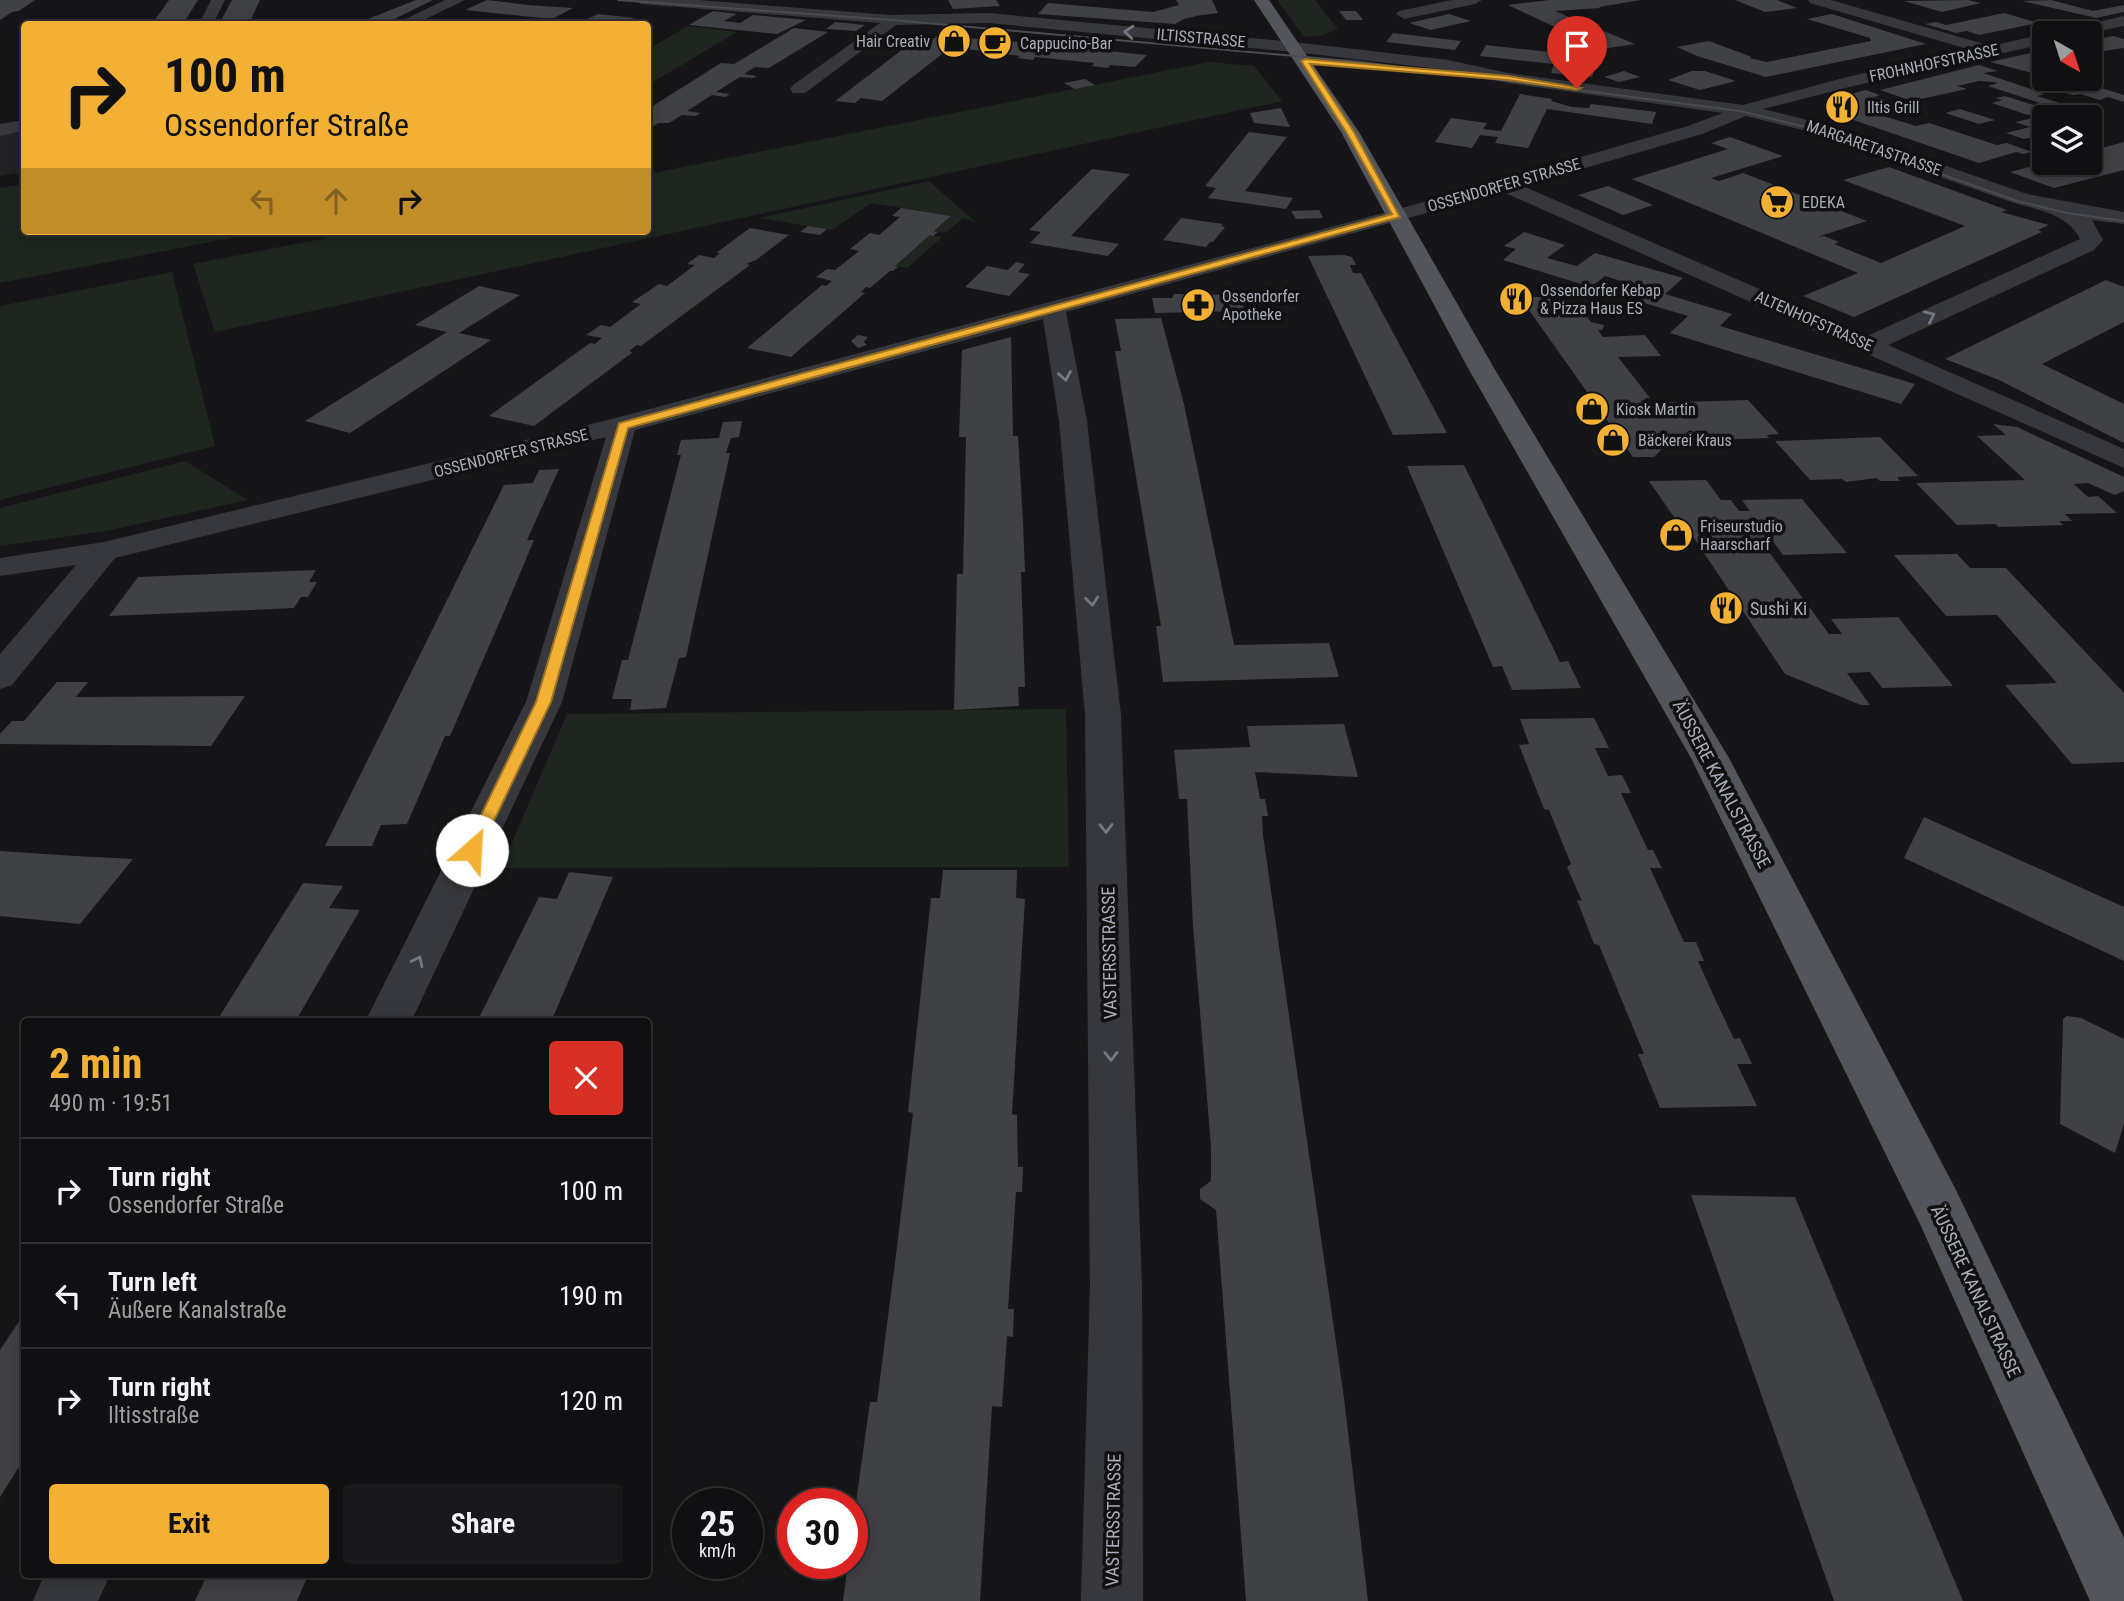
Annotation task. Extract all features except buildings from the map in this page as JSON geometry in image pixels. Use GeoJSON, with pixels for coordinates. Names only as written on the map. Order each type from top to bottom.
{"type":"FeatureCollection","features":[{"type":"Feature","properties":{"kind":"main road","name":"ÄUSSERE KANALSTRASSE"},"geometry":{"type":"LineString","coordinates":[[1261,0],[1322,87],[1397,215],[1481,368],[1710,758],[1938,1208],[2122,1601]]}},
{"type":"Feature","properties":{"kind":"street"},"geometry":{"type":"LineString","coordinates":[[208,21],[218,0]]}},
{"type":"Feature","properties":{"kind":"street"},"geometry":{"type":"LineString","coordinates":[[410,21],[458,0]]}},
{"type":"Feature","properties":{"kind":"street","name":"ILTISSTRASSE"},"geometry":{"type":"LineString","coordinates":[[641,0],[893,19],[1031,37],[1247,58],[1508,78],[1743,110]]}},
{"type":"Feature","properties":{"kind":"street"},"geometry":{"type":"LineString","coordinates":[[1404,14],[1475,0]]}},
{"type":"Feature","properties":{"kind":"street"},"geometry":{"type":"LineString","coordinates":[[1815,0],[1990,51]]}},
{"type":"Feature","properties":{"kind":"street"},"geometry":{"type":"LineString","coordinates":[[668,18],[705,3]]}},
{"type":"Feature","properties":{"kind":"street","name":"ILTISSTRASSE"},"geometry":{"type":"LineString","coordinates":[[893,19],[988,18],[1294,47],[1448,65],[1508,78]]}},
{"type":"Feature","properties":{"kind":"street"},"geometry":{"type":"LineString","coordinates":[[1209,39],[1250,34],[1267,28],[1274,18]]}},
{"type":"Feature","properties":{"kind":"street"},"geometry":{"type":"LineString","coordinates":[[799,89],[882,30],[893,19]]}},
{"type":"Feature","properties":{"kind":"street"},"geometry":{"type":"LineString","coordinates":[[2102,26],[2124,21]]}},
{"type":"Feature","properties":{"kind":"street","name":"FROHNHOFSTRASSE"},"geometry":{"type":"LineString","coordinates":[[1743,110],[1831,86],[2032,42]]}},
{"type":"Feature","properties":{"kind":"street"},"geometry":{"type":"LineString","coordinates":[[1247,58],[1279,65],[1322,87]]}},
{"type":"Feature","properties":{"kind":"street","name":"OSSENDORFER STRASSE"},"geometry":{"type":"LineString","coordinates":[[0,567],[104,551],[623,425],[1504,185],[1695,130],[1743,110]]}},
{"type":"Feature","properties":{"kind":"street","name":"MARGARETASTRASSE"},"geometry":{"type":"LineString","coordinates":[[1743,110],[1821,129],[2067,213],[2084,224],[2091,235],[2092,240],[2086,245]]}},
{"type":"Feature","properties":{"kind":"street"},"geometry":{"type":"LineString","coordinates":[[0,130],[21,126]]}},
{"type":"Feature","properties":{"kind":"street","name":"ALTENHOFSTRASSE"},"geometry":{"type":"LineString","coordinates":[[1504,185],[2124,459]]}},
{"type":"Feature","properties":{"kind":"street","name":"MARGARETASTRASSE"},"geometry":{"type":"LineString","coordinates":[[2042,205],[2124,218]]}},
{"type":"Feature","properties":{"kind":"street"},"geometry":{"type":"LineString","coordinates":[[1868,345],[2086,245],[2113,240]]}},
{"type":"Feature","properties":{"kind":"street","name":"VASTERSSTRASSE"},"geometry":{"type":"LineString","coordinates":[[1053,308],[1073,421],[1103,715],[1116,1286],[1112,1601]]}},
{"type":"Feature","properties":{"kind":"street"},"geometry":{"type":"LineString","coordinates":[[390,1018],[544,702],[623,425]]}},
{"type":"Feature","properties":{"kind":"street"},"geometry":{"type":"LineString","coordinates":[[0,677],[104,551]]}},
{"type":"Feature","properties":{"kind":"street"},"geometry":{"type":"LineString","coordinates":[[64,1601],[77,1578]]}},
{"type":"Feature","properties":{"kind":"shaded area"},"geometry":{"type":"Polygon","coordinates":[[[1277,0],[1315,0],[1338,29],[1323,35],[1304,37],[1277,0]]]}},
{"type":"Feature","properties":{"kind":"shaded area"},"geometry":{"type":"Polygon","coordinates":[[[688,26],[737,32],[651,83],[651,47],[688,26]]]}},
{"type":"Feature","properties":{"kind":"shaded area"},"geometry":{"type":"Polygon","coordinates":[[[1209,62],[1254,66],[1282,101],[215,332],[193,264],[342,235],[651,235],[651,173],[1209,62]]]}},
{"type":"Feature","properties":{"kind":"shaded area"},"geometry":{"type":"Polygon","coordinates":[[[21,130],[21,172],[0,176],[0,133],[21,130]]]}},
{"type":"Feature","properties":{"kind":"shaded area"},"geometry":{"type":"Polygon","coordinates":[[[929,181],[977,223],[963,218],[946,233],[935,231],[951,216],[871,203],[832,230],[760,218],[929,181]]]}},
{"type":"Feature","properties":{"kind":"shaded area"},"geometry":{"type":"Polygon","coordinates":[[[21,184],[21,235],[247,235],[0,283],[0,188],[21,184]]]}},
{"type":"Feature","properties":{"kind":"shaded area"},"geometry":{"type":"Polygon","coordinates":[[[930,235],[942,237],[907,268],[895,266],[930,235]]]}},
{"type":"Feature","properties":{"kind":"shaded area"},"geometry":{"type":"Polygon","coordinates":[[[172,272],[215,446],[0,500],[0,306],[172,272]]]}},
{"type":"Feature","properties":{"kind":"shaded area"},"geometry":{"type":"Polygon","coordinates":[[[185,461],[248,500],[106,531],[0,546],[0,508],[185,461]]]}},
{"type":"Feature","properties":{"kind":"shaded area"},"geometry":{"type":"Polygon","coordinates":[[[1066,709],[1069,867],[501,868],[567,714],[1066,709]]]}},
{"type":"Feature","properties":{"kind":"tram line"},"geometry":{"type":"LineString","coordinates":[[618,0],[892,20],[1361,62],[1740,111],[1814,129],[2017,201],[2067,213],[2124,221]]}},
{"type":"Feature","properties":{"kind":"place","name":"Hair Creativ"},"geometry":{"type":"Point","coordinates":[954,41]}},
{"type":"Feature","properties":{"kind":"place","name":"Cappucino-Bar"},"geometry":{"type":"Point","coordinates":[995,43]}},
{"type":"Feature","properties":{"kind":"place","name":"Iltis Grill"},"geometry":{"type":"Point","coordinates":[1842,107]}},
{"type":"Feature","properties":{"kind":"place","name":"EDEKA"},"geometry":{"type":"Point","coordinates":[1777,202]}},
{"type":"Feature","properties":{"kind":"place","name":"Ossendorfer Kebap & Pizza Haus ES"},"geometry":{"type":"Point","coordinates":[1516,299]}},
{"type":"Feature","properties":{"kind":"place","name":"Ossendorfer Apotheke"},"geometry":{"type":"Point","coordinates":[1198,305]}},
{"type":"Feature","properties":{"kind":"place","name":"Kiosk Martin"},"geometry":{"type":"Point","coordinates":[1592,409]}},
{"type":"Feature","properties":{"kind":"place","name":"Bäckerei Kraus"},"geometry":{"type":"Point","coordinates":[1613,440]}},
{"type":"Feature","properties":{"kind":"place","name":"Friseurstudio Haarscharf"},"geometry":{"type":"Point","coordinates":[1676,535]}},
{"type":"Feature","properties":{"kind":"place","name":"Sushi Ki"},"geometry":{"type":"Point","coordinates":[1726,608]}},
{"type":"Feature","properties":{"kind":"route"},"geometry":{"type":"LineString","coordinates":[[472,850],[544,702],[623,425],[1397,215],[1350,132],[1305,61],[1508,78],[1577,88]]}}]}
